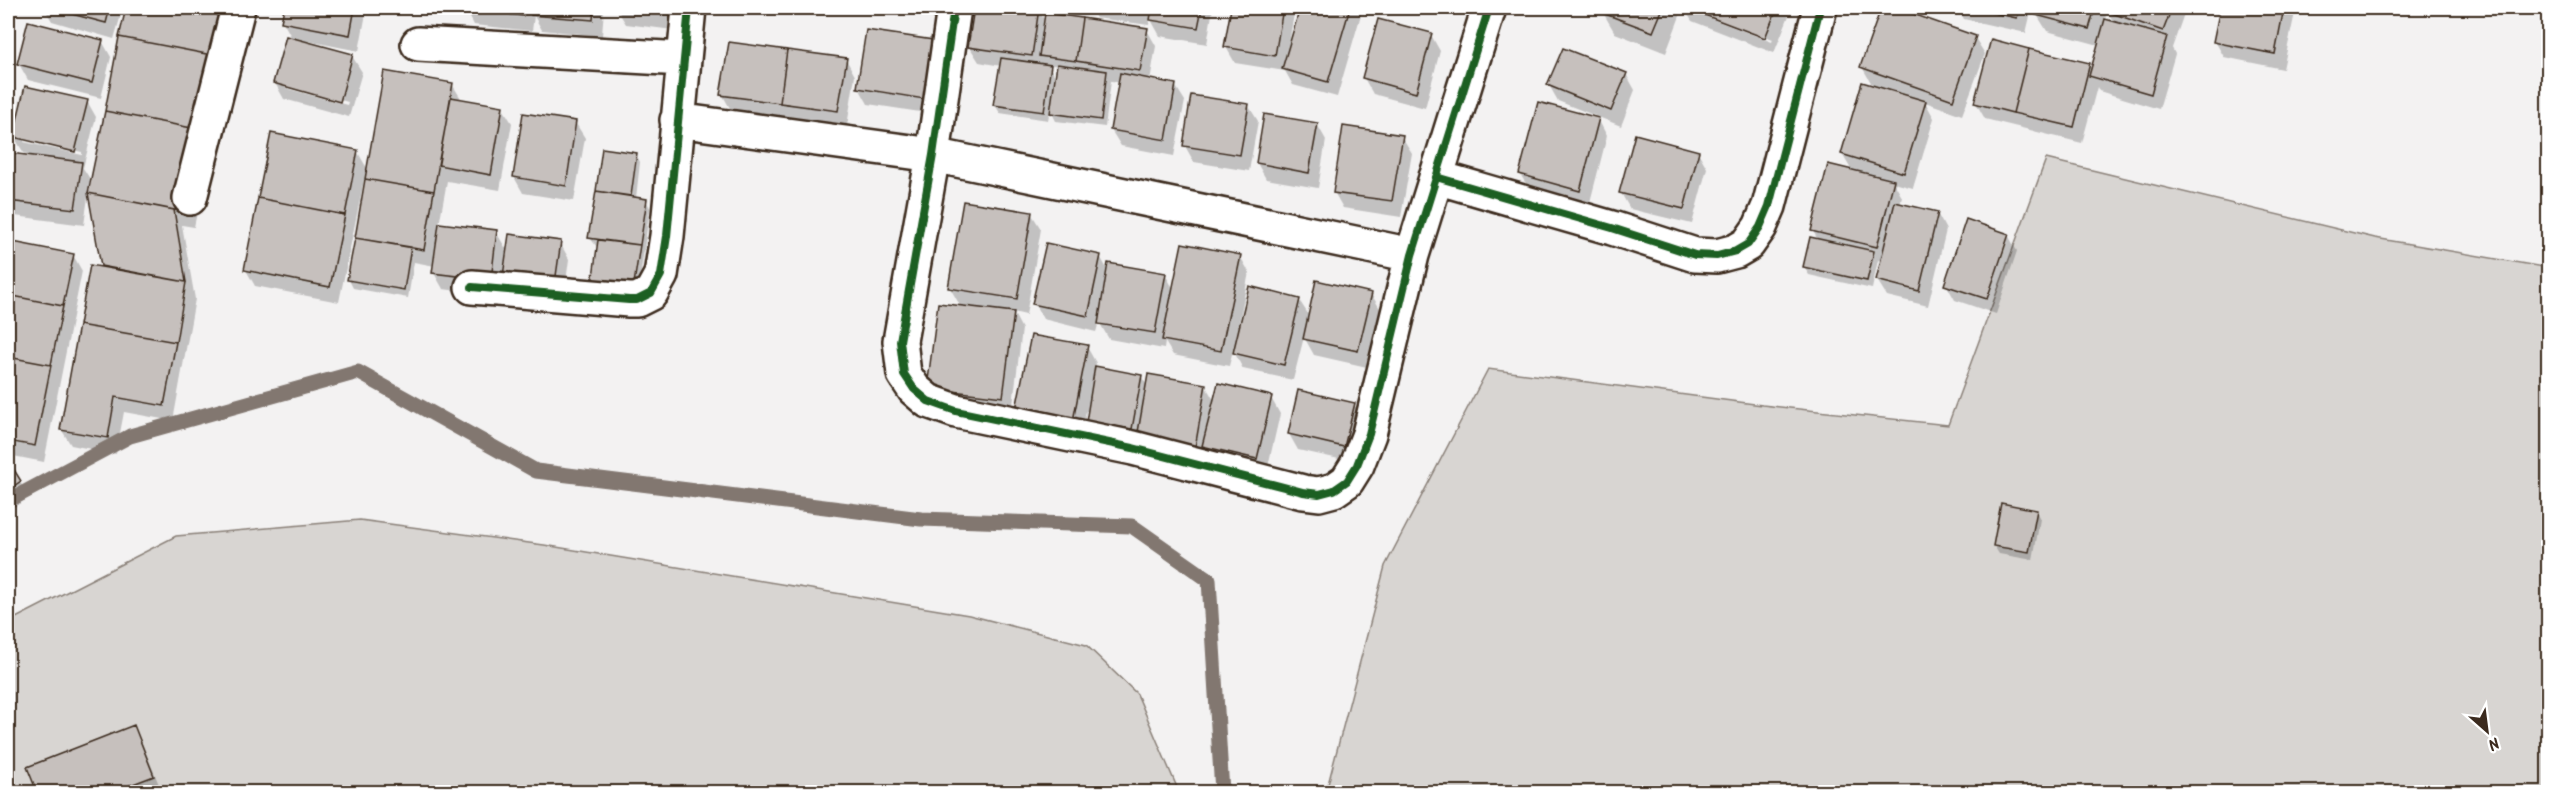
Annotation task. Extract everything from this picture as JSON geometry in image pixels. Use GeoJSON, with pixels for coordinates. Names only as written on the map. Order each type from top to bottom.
{"type":"FeatureCollection","features":[{"type":"Feature","properties":{"kind":"street"},"geometry":{"type":"LineString","coordinates":[[190,198],[238,8]]}},
{"type":"Feature","properties":{"kind":"street"},"geometry":{"type":"LineString","coordinates":[[472,287],[629,300],[637,300],[651,293],[661,274],[664,255],[689,8]]}},
{"type":"Feature","properties":{"kind":"street"},"geometry":{"type":"LineString","coordinates":[[954,8],[933,155],[900,341],[904,374],[914,389],[928,401],[956,411],[1133,448],[1303,492],[1319,494],[1334,490],[1347,481],[1357,465],[1370,434],[1412,255],[1489,8]]}},
{"type":"Feature","properties":{"kind":"street"},"geometry":{"type":"LineString","coordinates":[[1436,177],[1612,228],[1695,255],[1718,256],[1736,251],[1748,244],[1760,227],[1769,206],[1820,8]]}},
{"type":"Feature","properties":{"kind":"street"},"geometry":{"type":"LineString","coordinates":[[418,44],[683,59]]}},
{"type":"Feature","properties":{"kind":"street"},"geometry":{"type":"LineString","coordinates":[[677,120],[933,155],[1412,255]]}},
{"type":"Feature","properties":{"kind":"shaded area"},"geometry":{"type":"Polygon","coordinates":[[[2046,159],[2375,238],[2543,267],[2548,262],[2548,792],[1326,792],[1385,566],[1488,369],[1762,405],[1948,425],[2046,159]]]}},
{"type":"Feature","properties":{"kind":"shaded area"},"geometry":{"type":"Polygon","coordinates":[[[360,520],[544,545],[969,615],[1086,645],[1137,694],[1179,792],[8,792],[8,622],[176,536],[360,520]]]}},
{"type":"Feature","properties":{"kind":"building"},"geometry":{"type":"Polygon","coordinates":[[[49,8],[110,8],[106,23],[49,8]]]}},
{"type":"Feature","properties":{"kind":"building"},"geometry":{"type":"Polygon","coordinates":[[[126,8],[227,8],[217,56],[119,37],[126,8]]]}},
{"type":"Feature","properties":{"kind":"building"},"geometry":{"type":"Polygon","coordinates":[[[284,8],[355,8],[350,35],[281,22],[284,8]]]}},
{"type":"Feature","properties":{"kind":"building"},"geometry":{"type":"Polygon","coordinates":[[[463,8],[524,8],[523,16],[463,8]]]}},
{"type":"Feature","properties":{"kind":"building"},"geometry":{"type":"Polygon","coordinates":[[[532,8],[594,8],[593,20],[531,15],[532,8]]]}},
{"type":"Feature","properties":{"kind":"building"},"geometry":{"type":"Polygon","coordinates":[[[615,8],[673,8],[672,15],[615,8]]]}},
{"type":"Feature","properties":{"kind":"building"},"geometry":{"type":"Polygon","coordinates":[[[974,8],[1039,8],[1032,56],[968,47],[974,8]]]}},
{"type":"Feature","properties":{"kind":"building"},"geometry":{"type":"Polygon","coordinates":[[[1152,8],[1202,8],[1198,28],[1150,20],[1152,8]]]}},
{"type":"Feature","properties":{"kind":"building"},"geometry":{"type":"Polygon","coordinates":[[[1231,8],[1283,8],[1275,56],[1224,47],[1231,8]]]}},
{"type":"Feature","properties":{"kind":"building"},"geometry":{"type":"Polygon","coordinates":[[[1300,8],[1350,8],[1328,82],[1282,69],[1300,8]]]}},
{"type":"Feature","properties":{"kind":"building"},"geometry":{"type":"Polygon","coordinates":[[[1602,8],[1663,8],[1653,32],[1600,12],[1602,8]]]}},
{"type":"Feature","properties":{"kind":"building"},"geometry":{"type":"Polygon","coordinates":[[[1686,8],[1777,8],[1765,38],[1686,8]]]}},
{"type":"Feature","properties":{"kind":"building"},"geometry":{"type":"Polygon","coordinates":[[[1881,8],[1896,8],[1976,36],[1953,100],[1860,67],[1881,8]]]}},
{"type":"Feature","properties":{"kind":"building"},"geometry":{"type":"Polygon","coordinates":[[[1971,8],[2020,8],[2017,18],[1971,8]]]}},
{"type":"Feature","properties":{"kind":"building"},"geometry":{"type":"Polygon","coordinates":[[[2038,8],[2095,8],[2089,29],[2036,15],[2038,8]]]}},
{"type":"Feature","properties":{"kind":"building"},"geometry":{"type":"Polygon","coordinates":[[[2107,8],[2172,8],[2163,31],[2106,11],[2107,8]]]}},
{"type":"Feature","properties":{"kind":"building"},"geometry":{"type":"Polygon","coordinates":[[[2220,8],[2284,8],[2275,54],[2213,42],[2220,8]]]}},
{"type":"Feature","properties":{"kind":"building"},"geometry":{"type":"Polygon","coordinates":[[[1045,13],[1082,18],[1076,61],[1039,56],[1045,13]]]}},
{"type":"Feature","properties":{"kind":"building"},"geometry":{"type":"Polygon","coordinates":[[[1082,18],[1148,28],[1140,71],[1076,61],[1082,18]]]}},
{"type":"Feature","properties":{"kind":"building"},"geometry":{"type":"Polygon","coordinates":[[[1378,19],[1432,33],[1416,93],[1362,78],[1378,19]]]}},
{"type":"Feature","properties":{"kind":"building"},"geometry":{"type":"Polygon","coordinates":[[[2105,19],[2167,36],[2151,94],[2089,76],[2105,19]]]}},
{"type":"Feature","properties":{"kind":"building"},"geometry":{"type":"Polygon","coordinates":[[[28,21],[103,40],[92,83],[17,64],[28,21]]]}},
{"type":"Feature","properties":{"kind":"building"},"geometry":{"type":"Polygon","coordinates":[[[866,30],[933,40],[924,99],[857,88],[866,30]]]}},
{"type":"Feature","properties":{"kind":"building"},"geometry":{"type":"Polygon","coordinates":[[[286,36],[353,54],[340,102],[273,83],[286,36]]]}},
{"type":"Feature","properties":{"kind":"building"},"geometry":{"type":"Polygon","coordinates":[[[119,37],[217,56],[202,130],[105,111],[119,37]]]}},
{"type":"Feature","properties":{"kind":"building"},"geometry":{"type":"Polygon","coordinates":[[[1991,39],[2029,49],[2013,113],[1974,103],[1991,39]]]}},
{"type":"Feature","properties":{"kind":"building"},"geometry":{"type":"Polygon","coordinates":[[[729,42],[787,50],[780,103],[720,95],[729,42]]]}},
{"type":"Feature","properties":{"kind":"building"},"geometry":{"type":"Polygon","coordinates":[[[1563,48],[1627,73],[1611,111],[1547,85],[1563,48]]]}},
{"type":"Feature","properties":{"kind":"building"},"geometry":{"type":"Polygon","coordinates":[[[2029,49],[2090,63],[2074,127],[2013,113],[2029,49]]]}},
{"type":"Feature","properties":{"kind":"building"},"geometry":{"type":"Polygon","coordinates":[[[787,50],[847,58],[838,111],[780,103],[787,50]]]}},
{"type":"Feature","properties":{"kind":"building"},"geometry":{"type":"Polygon","coordinates":[[[1001,58],[1051,65],[1044,112],[993,105],[1001,58]]]}},
{"type":"Feature","properties":{"kind":"building"},"geometry":{"type":"Polygon","coordinates":[[[1057,64],[1107,71],[1101,120],[1050,113],[1057,64]]]}},
{"type":"Feature","properties":{"kind":"building"},"geometry":{"type":"Polygon","coordinates":[[[384,71],[453,83],[434,191],[365,179],[384,71]]]}},
{"type":"Feature","properties":{"kind":"building"},"geometry":{"type":"Polygon","coordinates":[[[1120,73],[1176,84],[1166,140],[1110,130],[1120,73]]]}},
{"type":"Feature","properties":{"kind":"building"},"geometry":{"type":"Polygon","coordinates":[[[1862,82],[1926,101],[1904,173],[1841,154],[1862,82]]]}},
{"type":"Feature","properties":{"kind":"building"},"geometry":{"type":"Polygon","coordinates":[[[25,86],[88,100],[75,152],[13,137],[25,86]]]}},
{"type":"Feature","properties":{"kind":"building"},"geometry":{"type":"Polygon","coordinates":[[[1191,95],[1249,104],[1240,155],[1183,146],[1191,95]]]}},
{"type":"Feature","properties":{"kind":"building"},"geometry":{"type":"Polygon","coordinates":[[[451,97],[503,106],[491,175],[438,165],[451,97]]]}},
{"type":"Feature","properties":{"kind":"building"},"geometry":{"type":"Polygon","coordinates":[[[1538,102],[1599,118],[1580,191],[1519,174],[1538,102]]]}},
{"type":"Feature","properties":{"kind":"building"},"geometry":{"type":"Polygon","coordinates":[[[105,111],[202,130],[185,212],[88,193],[105,111]]]}},
{"type":"Feature","properties":{"kind":"building"},"geometry":{"type":"Polygon","coordinates":[[[523,113],[576,121],[566,186],[513,177],[523,113]]]}},
{"type":"Feature","properties":{"kind":"building"},"geometry":{"type":"Polygon","coordinates":[[[1264,114],[1318,123],[1309,173],[1256,163],[1264,114]]]}},
{"type":"Feature","properties":{"kind":"building"},"geometry":{"type":"Polygon","coordinates":[[[1343,126],[1403,135],[1392,201],[1333,193],[1343,126]]]}},
{"type":"Feature","properties":{"kind":"building"},"geometry":{"type":"Polygon","coordinates":[[[271,133],[358,150],[345,215],[258,198],[271,133]]]}},
{"type":"Feature","properties":{"kind":"building"},"geometry":{"type":"Polygon","coordinates":[[[1635,134],[1699,151],[1684,209],[1619,193],[1635,134]]]}},
{"type":"Feature","properties":{"kind":"building"},"geometry":{"type":"Polygon","coordinates":[[[602,148],[637,153],[631,196],[596,191],[602,148]]]}},
{"type":"Feature","properties":{"kind":"building"},"geometry":{"type":"Polygon","coordinates":[[[10,153],[82,162],[75,209],[8,201],[10,153]]]}},
{"type":"Feature","properties":{"kind":"building"},"geometry":{"type":"Polygon","coordinates":[[[1828,164],[1894,180],[1877,247],[1811,231],[1828,164]]]}},
{"type":"Feature","properties":{"kind":"building"},"geometry":{"type":"Polygon","coordinates":[[[365,179],[434,191],[424,250],[355,238],[365,179]]]}},
{"type":"Feature","properties":{"kind":"building"},"geometry":{"type":"Polygon","coordinates":[[[596,191],[647,199],[640,245],[588,238],[596,191]]]}},
{"type":"Feature","properties":{"kind":"building"},"geometry":{"type":"Polygon","coordinates":[[[88,193],[174,210],[186,282],[101,266],[88,193]]]}},
{"type":"Feature","properties":{"kind":"building"},"geometry":{"type":"Polygon","coordinates":[[[258,198],[345,215],[330,287],[244,270],[258,198]]]}},
{"type":"Feature","properties":{"kind":"building"},"geometry":{"type":"Polygon","coordinates":[[[963,201],[1032,212],[1017,299],[948,288],[963,201]]]}},
{"type":"Feature","properties":{"kind":"building"},"geometry":{"type":"Polygon","coordinates":[[[1895,202],[1938,212],[1919,291],[1876,280],[1895,202]]]}},
{"type":"Feature","properties":{"kind":"building"},"geometry":{"type":"Polygon","coordinates":[[[1966,219],[2009,234],[1987,299],[1944,285],[1966,219]]]}},
{"type":"Feature","properties":{"kind":"building"},"geometry":{"type":"Polygon","coordinates":[[[439,223],[497,230],[491,280],[432,273],[439,223]]]}},
{"type":"Feature","properties":{"kind":"building"},"geometry":{"type":"Polygon","coordinates":[[[509,234],[561,241],[554,290],[502,283],[509,234]]]}},
{"type":"Feature","properties":{"kind":"building"},"geometry":{"type":"Polygon","coordinates":[[[1810,237],[1874,251],[1867,281],[1803,267],[1810,237]]]}},
{"type":"Feature","properties":{"kind":"building"},"geometry":{"type":"Polygon","coordinates":[[[355,238],[411,247],[404,290],[347,280],[355,238]]]}},
{"type":"Feature","properties":{"kind":"building"},"geometry":{"type":"Polygon","coordinates":[[[598,240],[640,245],[633,290],[592,284],[598,240]]]}},
{"type":"Feature","properties":{"kind":"building"},"geometry":{"type":"Polygon","coordinates":[[[8,241],[74,254],[63,306],[8,295],[8,241]]]}},
{"type":"Feature","properties":{"kind":"building"},"geometry":{"type":"Polygon","coordinates":[[[1046,243],[1101,255],[1088,316],[1032,304],[1046,243]]]}},
{"type":"Feature","properties":{"kind":"building"},"geometry":{"type":"Polygon","coordinates":[[[1182,243],[1241,255],[1221,351],[1162,340],[1182,243]]]}},
{"type":"Feature","properties":{"kind":"building"},"geometry":{"type":"Polygon","coordinates":[[[1108,263],[1166,273],[1155,333],[1098,324],[1108,263]]]}},
{"type":"Feature","properties":{"kind":"building"},"geometry":{"type":"Polygon","coordinates":[[[90,265],[186,282],[176,342],[79,325],[90,265]]]}},
{"type":"Feature","properties":{"kind":"building"},"geometry":{"type":"Polygon","coordinates":[[[1316,280],[1372,293],[1358,351],[1303,339],[1316,280]]]}},
{"type":"Feature","properties":{"kind":"building"},"geometry":{"type":"Polygon","coordinates":[[[1249,286],[1300,299],[1284,365],[1233,353],[1249,286]]]}},
{"type":"Feature","properties":{"kind":"building"},"geometry":{"type":"Polygon","coordinates":[[[8,295],[63,306],[51,365],[8,357],[8,295]]]}},
{"type":"Feature","properties":{"kind":"building"},"geometry":{"type":"Polygon","coordinates":[[[938,303],[1014,312],[1003,397],[927,388],[938,303]]]}},
{"type":"Feature","properties":{"kind":"building"},"geometry":{"type":"Polygon","coordinates":[[[79,325],[176,342],[164,406],[115,397],[108,438],[60,430],[79,325]]]}},
{"type":"Feature","properties":{"kind":"building"},"geometry":{"type":"Polygon","coordinates":[[[1031,335],[1088,345],[1072,426],[1015,414],[1031,335]]]}},
{"type":"Feature","properties":{"kind":"building"},"geometry":{"type":"Polygon","coordinates":[[[8,357],[51,365],[35,446],[8,441],[8,357]]]}},
{"type":"Feature","properties":{"kind":"building"},"geometry":{"type":"Polygon","coordinates":[[[1095,366],[1142,375],[1132,429],[1086,422],[1095,366]]]}},
{"type":"Feature","properties":{"kind":"building"},"geometry":{"type":"Polygon","coordinates":[[[1148,374],[1206,384],[1195,448],[1137,438],[1148,374]]]}},
{"type":"Feature","properties":{"kind":"building"},"geometry":{"type":"Polygon","coordinates":[[[1218,383],[1272,396],[1257,459],[1202,446],[1218,383]]]}},
{"type":"Feature","properties":{"kind":"building"},"geometry":{"type":"Polygon","coordinates":[[[1298,390],[1355,403],[1344,447],[1288,434],[1298,390]]]}},
{"type":"Feature","properties":{"kind":"building"},"geometry":{"type":"Polygon","coordinates":[[[8,460],[21,481],[8,490],[8,460]]]}},
{"type":"Feature","properties":{"kind":"building"},"geometry":{"type":"Polygon","coordinates":[[[2001,503],[2037,510],[2029,552],[1993,546],[2001,503]]]}},
{"type":"Feature","properties":{"kind":"building"},"geometry":{"type":"Polygon","coordinates":[[[134,725],[154,776],[112,792],[37,792],[27,767],[134,725]]]}},
{"type":"Feature","properties":{"kind":"waterway"},"geometry":{"type":"LineString","coordinates":[[8,501],[130,436],[358,372],[536,471],[921,519],[1132,526],[1209,580],[1222,792]]}},
{"type":"Feature","properties":{"kind":"cycle path"},"geometry":{"type":"LineString","coordinates":[[472,287],[629,300],[637,300],[651,293],[661,275],[667,236],[689,8]]}},
{"type":"Feature","properties":{"kind":"cycle path"},"geometry":{"type":"LineString","coordinates":[[954,8],[933,155],[900,341],[904,374],[914,389],[928,401],[956,411],[1133,448],[1303,492],[1319,494],[1334,490],[1347,481],[1357,465],[1369,434],[1412,255],[1489,8]]}},
{"type":"Feature","properties":{"kind":"cycle path"},"geometry":{"type":"LineString","coordinates":[[1436,177],[1612,228],[1695,255],[1717,256],[1736,251],[1748,244],[1760,227],[1769,206],[1820,8]]}}]}
